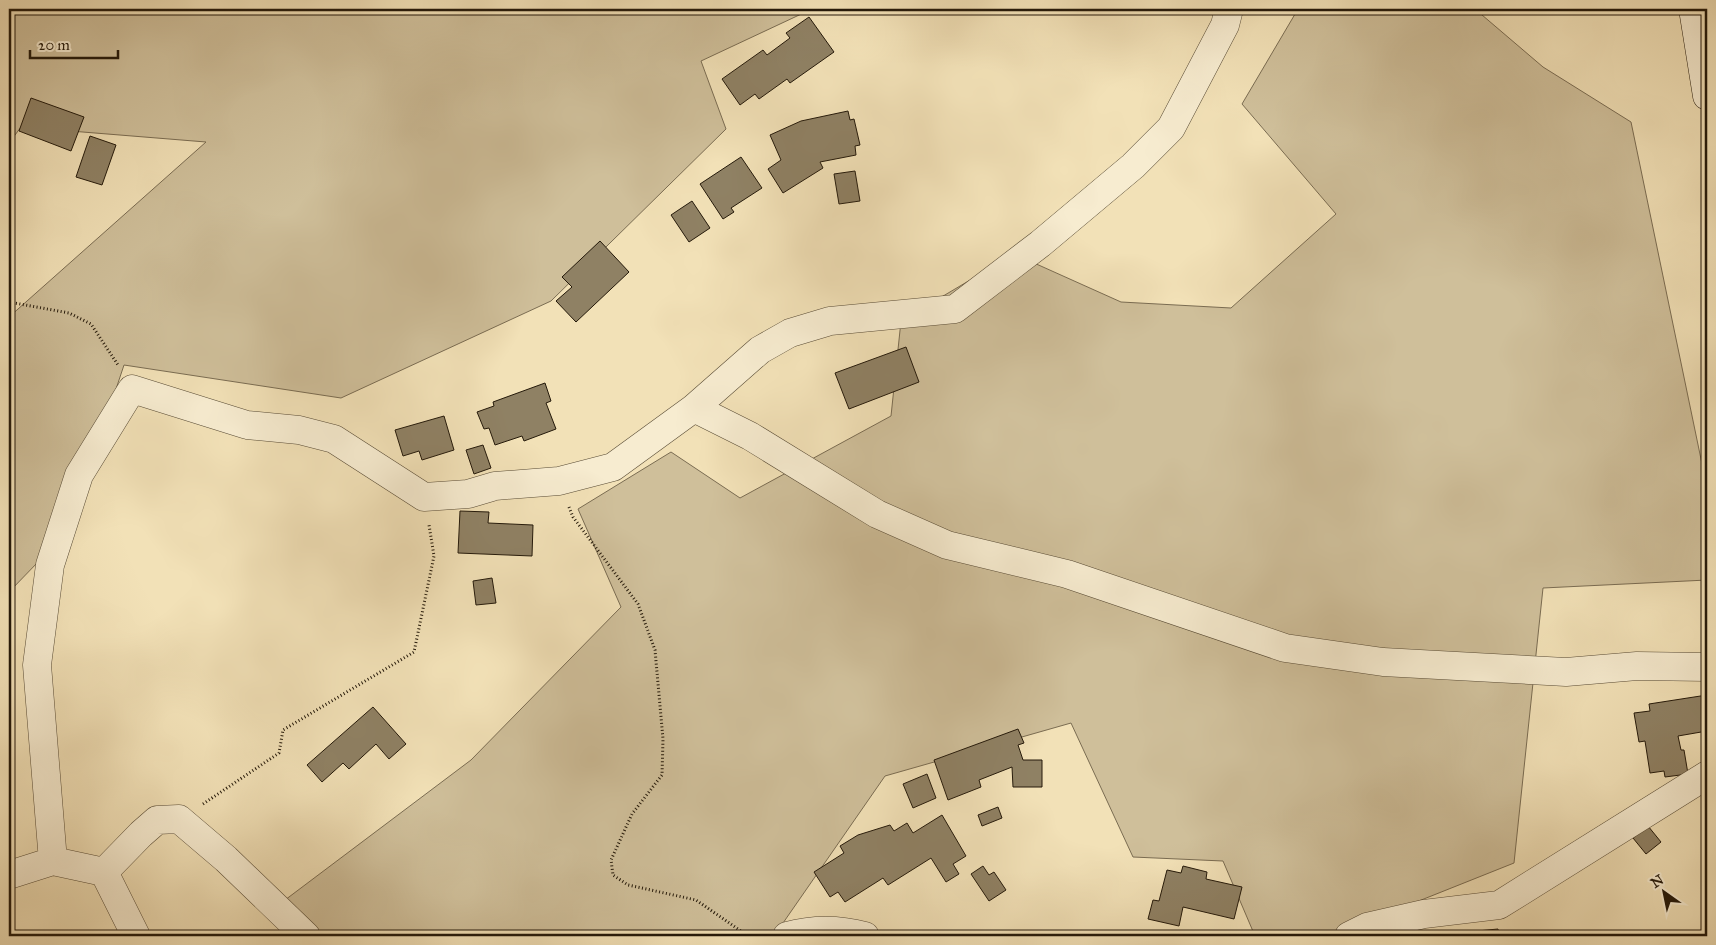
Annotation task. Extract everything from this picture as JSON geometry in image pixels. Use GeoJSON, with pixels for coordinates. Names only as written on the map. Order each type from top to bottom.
{"type":"FeatureCollection","features":[{"type":"Feature","properties":{"kind":"street"},"geometry":{"type":"LineString","coordinates":[[53,861],[37,665],[50,565],[79,475],[132,389],[247,425],[299,430],[334,439],[424,497],[468,494],[494,486],[558,481],[612,467],[694,408],[760,350],[790,333],[830,321],[955,309],[1040,244],[1134,166],[1171,128],[1225,25],[1229,9]]}},
{"type":"Feature","properties":{"kind":"street"},"geometry":{"type":"LineString","coordinates":[[1693,9],[1707,96]]}},
{"type":"Feature","properties":{"kind":"street"},"geometry":{"type":"LineString","coordinates":[[694,408],[750,436],[877,514],[947,545],[1067,574],[1284,648],[1383,662],[1566,672],[1637,666],[1707,667]]}},
{"type":"Feature","properties":{"kind":"street"},"geometry":{"type":"LineString","coordinates":[[1350,936],[1367,927],[1415,916],[1499,905],[1707,775]]}},
{"type":"Feature","properties":{"kind":"street"},"geometry":{"type":"LineString","coordinates":[[104,872],[140,834],[157,820],[180,819],[226,859],[306,936]]}},
{"type":"Feature","properties":{"kind":"street"},"geometry":{"type":"LineString","coordinates":[[9,876],[53,861],[104,872]]}},
{"type":"Feature","properties":{"kind":"street"},"geometry":{"type":"LineString","coordinates":[[104,872],[136,936]]}},
{"type":"Feature","properties":{"kind":"street"},"geometry":{"type":"LineString","coordinates":[[786,936],[807,930],[845,931],[865,936]]}},
{"type":"Feature","properties":{"kind":"path"},"geometry":{"type":"LineString","coordinates":[[9,302],[69,313],[91,324],[105,342],[132,389]]}},
{"type":"Feature","properties":{"kind":"path"},"geometry":{"type":"LineString","coordinates":[[558,481],[573,517],[638,604],[655,650],[663,739],[662,775],[632,814],[611,860],[614,875],[628,885],[696,900],[748,936]]}},
{"type":"Feature","properties":{"kind":"path"},"geometry":{"type":"LineString","coordinates":[[180,819],[279,753],[283,730],[414,652],[434,556],[424,497]]}},
{"type":"Feature","properties":{"kind":"shaded area"},"geometry":{"type":"Polygon","coordinates":[[[9,9],[812,9],[701,61],[726,129],[551,301],[341,398],[124,365],[69,530],[9,592],[9,317],[206,142],[21,127],[9,143],[9,9]]]}},
{"type":"Feature","properties":{"kind":"shaded area"},"geometry":{"type":"Polygon","coordinates":[[[1298,9],[1475,9],[1543,67],[1631,122],[1707,488],[1707,580],[1543,588],[1514,863],[1331,936],[1255,936],[1223,861],[1133,857],[1071,723],[885,776],[774,936],[309,936],[285,900],[471,760],[621,607],[578,509],[671,452],[740,498],[891,416],[901,321],[1014,254],[1121,302],[1231,308],[1336,214],[1242,104],[1298,9]]]}},
{"type":"Feature","properties":{"kind":"building"},"geometry":{"type":"Polygon","coordinates":[[[809,17],[834,52],[790,83],[787,79],[759,99],[755,94],[740,105],[722,79],[763,50],[767,55],[790,38],[786,33],[809,17]]]}},
{"type":"Feature","properties":{"kind":"building"},"geometry":{"type":"Polygon","coordinates":[[[31,98],[84,117],[71,151],[19,131],[31,98]]]}},
{"type":"Feature","properties":{"kind":"building"},"geometry":{"type":"Polygon","coordinates":[[[848,111],[850,120],[854,119],[860,145],[855,146],[856,155],[820,162],[823,168],[783,193],[768,169],[781,160],[770,135],[801,121],[848,111]]]}},
{"type":"Feature","properties":{"kind":"building"},"geometry":{"type":"Polygon","coordinates":[[[90,136],[116,145],[102,185],[76,177],[90,136]]]}},
{"type":"Feature","properties":{"kind":"building"},"geometry":{"type":"Polygon","coordinates":[[[741,157],[762,188],[731,208],[734,212],[723,219],[700,184],[741,157]]]}},
{"type":"Feature","properties":{"kind":"building"},"geometry":{"type":"Polygon","coordinates":[[[855,171],[860,201],[839,204],[834,174],[855,171]]]}},
{"type":"Feature","properties":{"kind":"building"},"geometry":{"type":"Polygon","coordinates":[[[692,201],[710,228],[689,242],[671,215],[692,201]]]}},
{"type":"Feature","properties":{"kind":"building"},"geometry":{"type":"Polygon","coordinates":[[[600,241],[629,272],[576,322],[556,301],[572,287],[562,277],[600,241]]]}},
{"type":"Feature","properties":{"kind":"building"},"geometry":{"type":"Polygon","coordinates":[[[906,347],[919,382],[849,409],[835,373],[906,347]]]}},
{"type":"Feature","properties":{"kind":"building"},"geometry":{"type":"Polygon","coordinates":[[[545,383],[551,401],[546,403],[556,429],[524,441],[522,436],[495,445],[489,428],[484,429],[477,412],[494,406],[493,402],[545,383]]]}},
{"type":"Feature","properties":{"kind":"building"},"geometry":{"type":"Polygon","coordinates":[[[444,416],[454,450],[422,460],[419,451],[403,456],[395,430],[444,416]]]}},
{"type":"Feature","properties":{"kind":"building"},"geometry":{"type":"Polygon","coordinates":[[[483,445],[491,468],[474,474],[466,450],[483,445]]]}},
{"type":"Feature","properties":{"kind":"building"},"geometry":{"type":"Polygon","coordinates":[[[460,511],[489,512],[488,523],[533,525],[532,556],[458,553],[460,511]]]}},
{"type":"Feature","properties":{"kind":"building"},"geometry":{"type":"Polygon","coordinates":[[[492,578],[496,603],[476,605],[473,581],[492,578]]]}},
{"type":"Feature","properties":{"kind":"building"},"geometry":{"type":"Polygon","coordinates":[[[1707,695],[1707,731],[1678,736],[1681,750],[1684,750],[1688,774],[1665,777],[1664,771],[1650,773],[1645,741],[1639,742],[1634,713],[1650,711],[1649,704],[1707,695]]]}},
{"type":"Feature","properties":{"kind":"building"},"geometry":{"type":"Polygon","coordinates":[[[373,707],[406,744],[389,759],[376,744],[349,769],[343,763],[322,782],[307,765],[373,707]]]}},
{"type":"Feature","properties":{"kind":"building"},"geometry":{"type":"Polygon","coordinates":[[[1018,729],[1024,743],[1018,745],[1023,760],[1042,760],[1042,787],[1013,787],[1012,767],[979,780],[981,787],[948,800],[934,760],[1018,729]]]}},
{"type":"Feature","properties":{"kind":"building"},"geometry":{"type":"Polygon","coordinates":[[[927,774],[936,798],[913,808],[903,784],[927,774]]]}},
{"type":"Feature","properties":{"kind":"building"},"geometry":{"type":"Polygon","coordinates":[[[998,807],[1002,818],[982,826],[978,815],[998,807]]]}},
{"type":"Feature","properties":{"kind":"building"},"geometry":{"type":"Polygon","coordinates":[[[942,815],[966,856],[953,864],[959,874],[946,882],[931,858],[888,885],[883,878],[845,902],[838,892],[830,897],[814,872],[844,853],[840,846],[858,835],[890,825],[894,831],[907,823],[913,833],[942,815]]]}},
{"type":"Feature","properties":{"kind":"building"},"geometry":{"type":"Polygon","coordinates":[[[1648,826],[1661,842],[1646,854],[1633,838],[1648,826]]]}},
{"type":"Feature","properties":{"kind":"building"},"geometry":{"type":"Polygon","coordinates":[[[983,866],[989,875],[994,872],[1006,890],[989,901],[971,874],[983,866]]]}},
{"type":"Feature","properties":{"kind":"building"},"geometry":{"type":"Polygon","coordinates":[[[1183,866],[1207,872],[1206,879],[1242,887],[1234,919],[1183,907],[1179,926],[1148,919],[1153,900],[1159,901],[1167,870],[1181,873],[1183,866]]]}},
{"type":"Feature","properties":{"kind":"building"},"geometry":{"type":"Polygon","coordinates":[[[1498,929],[1499,936],[1425,936],[1498,929]]]}}]}
